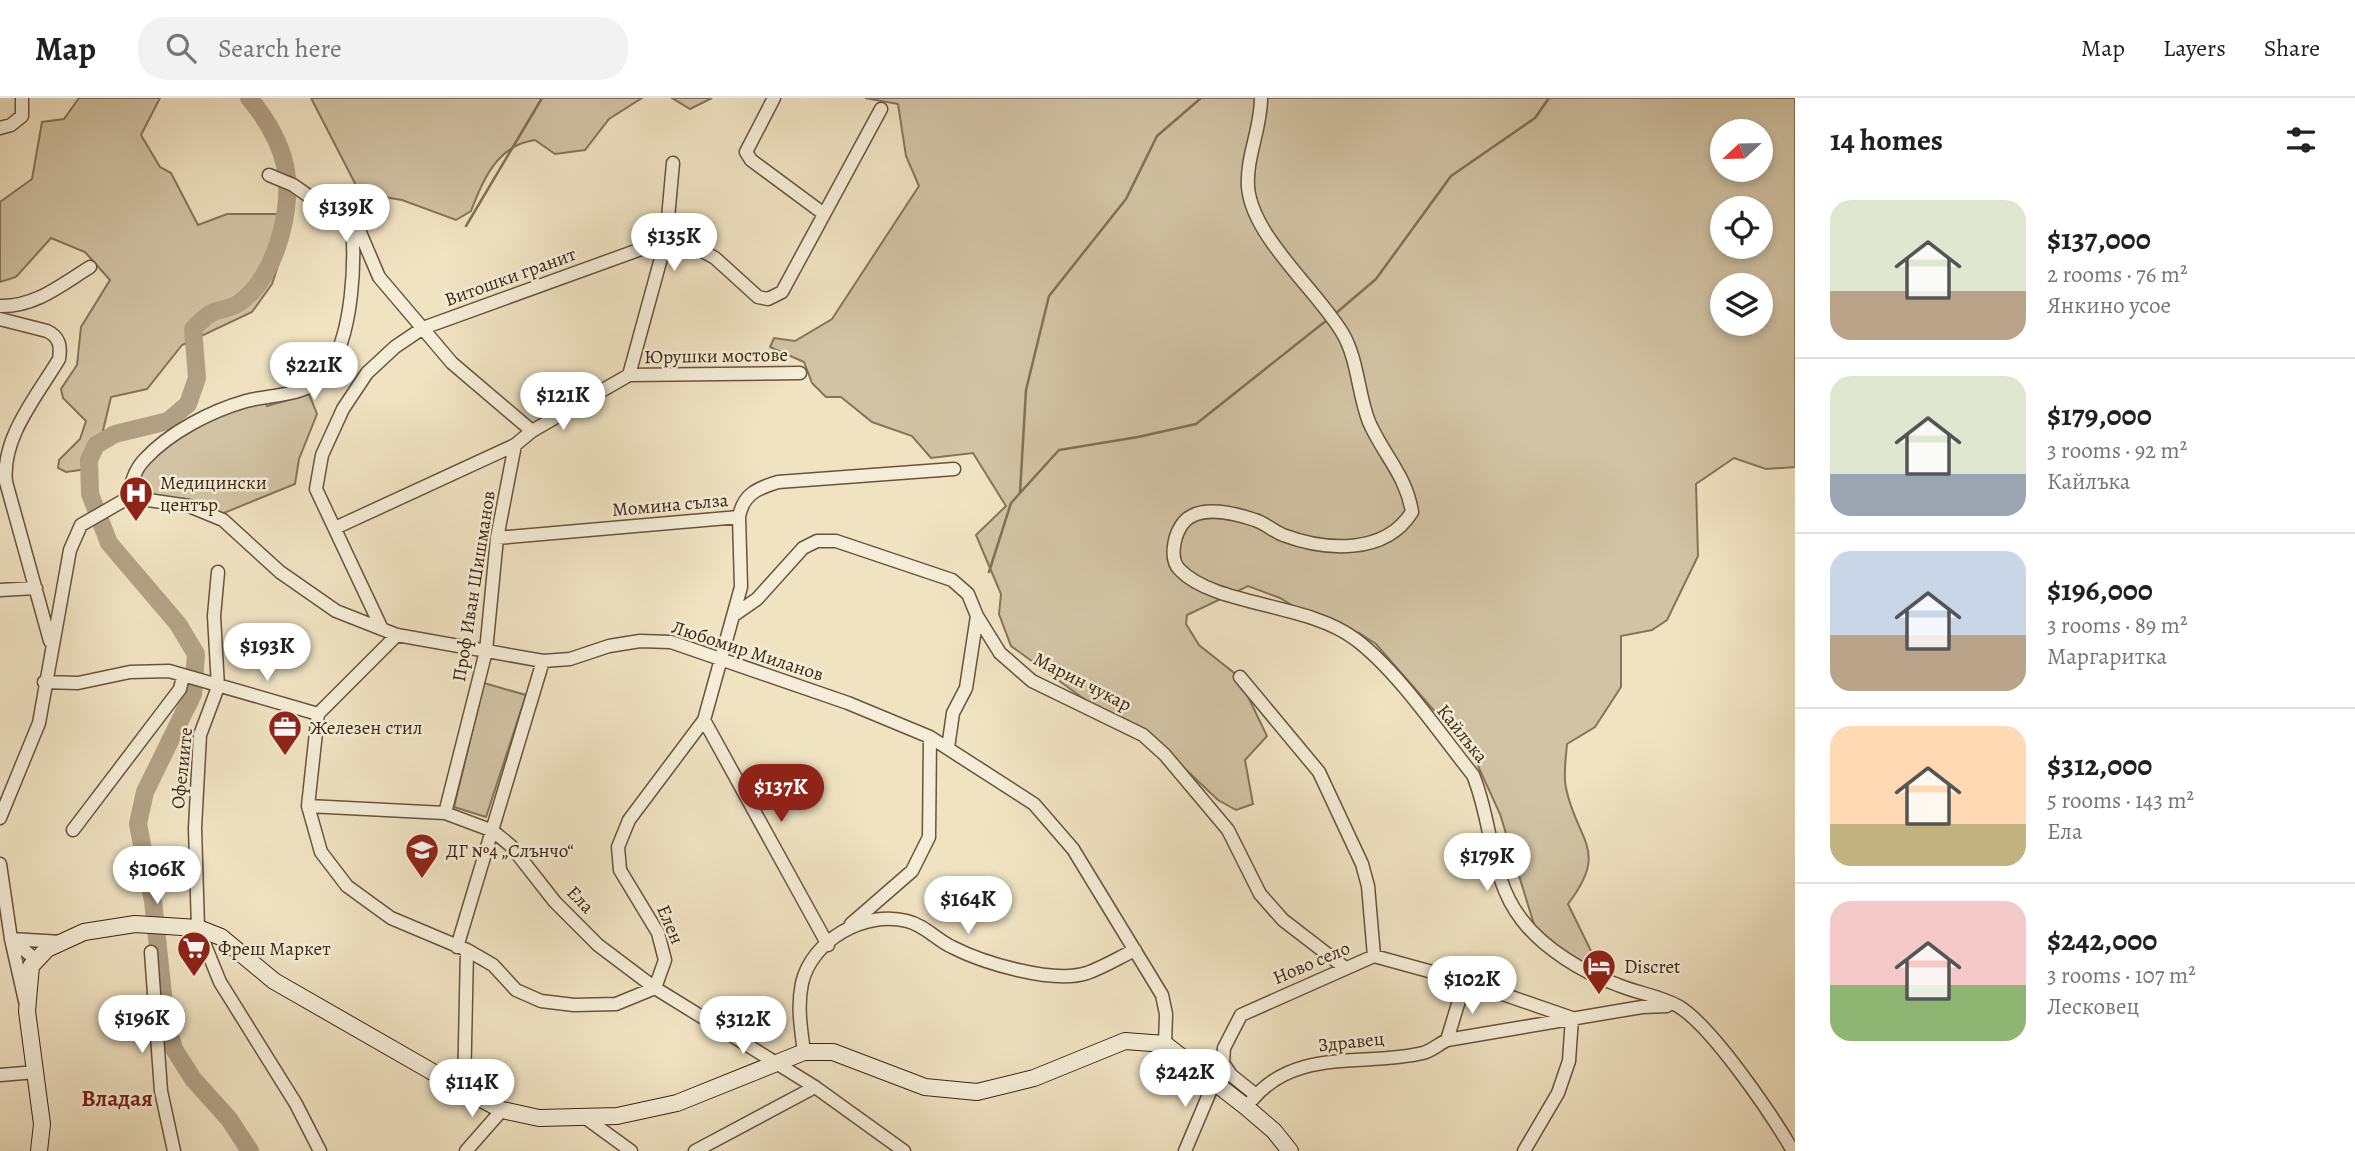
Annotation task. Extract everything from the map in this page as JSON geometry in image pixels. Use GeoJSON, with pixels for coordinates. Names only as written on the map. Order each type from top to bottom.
{"type":"FeatureCollection","features":[{"type":"Feature","properties":{"kind":"street"},"geometry":{"type":"LineString","coordinates":[[0,128],[11,125],[22,116],[22,98]]}},
{"type":"Feature","properties":{"kind":"street"},"geometry":{"type":"LineString","coordinates":[[774,98],[746,152],[751,160],[824,214]]}},
{"type":"Feature","properties":{"kind":"street","name":"Кайлъка"},"geometry":{"type":"LineString","coordinates":[[1261,98],[1261,123],[1251,155],[1248,188],[1255,213],[1274,242],[1332,316],[1345,338],[1369,420],[1408,488],[1412,512],[1404,525],[1388,538],[1364,546],[1327,544],[1283,535],[1255,520],[1208,511],[1194,514],[1181,525],[1173,549],[1177,568],[1198,585],[1328,622],[1375,656],[1473,775],[1481,794],[1499,880],[1522,920],[1565,958],[1615,984],[1678,1006],[1700,1026],[1770,1111],[1793,1151]]}},
{"type":"Feature","properties":{"kind":"street"},"geometry":{"type":"LineString","coordinates":[[666,240],[684,241],[715,258],[758,297],[768,299],[782,292],[881,108]]}},
{"type":"Feature","properties":{"kind":"street"},"geometry":{"type":"LineString","coordinates":[[629,375],[666,240],[673,163]]}},
{"type":"Feature","properties":{"kind":"street"},"geometry":{"type":"LineString","coordinates":[[269,175],[293,185],[320,204],[351,213]]}},
{"type":"Feature","properties":{"kind":"street"},"geometry":{"type":"LineString","coordinates":[[351,213],[379,277],[452,363],[532,431]]}},
{"type":"Feature","properties":{"kind":"street"},"geometry":{"type":"LineString","coordinates":[[0,818],[39,723],[44,682],[70,551],[80,525],[128,498],[133,477],[145,459],[190,425],[247,401],[285,395],[309,386],[325,374],[338,349],[352,299],[351,213]]}},
{"type":"Feature","properties":{"kind":"street","name":"Витошки гранит"},"geometry":{"type":"LineString","coordinates":[[381,627],[316,489],[322,455],[344,409],[367,373],[395,346],[423,328],[666,240]]}},
{"type":"Feature","properties":{"kind":"street"},"geometry":{"type":"LineString","coordinates":[[0,306],[20,307],[33,302],[90,267]]}},
{"type":"Feature","properties":{"kind":"street"},"geometry":{"type":"LineString","coordinates":[[0,320],[47,331],[58,340],[59,359],[10,443],[4,462],[3,483],[51,645]]}},
{"type":"Feature","properties":{"kind":"street","name":"Юрушки мостове"},"geometry":{"type":"LineString","coordinates":[[335,528],[515,445],[532,431],[629,375],[800,373]]}},
{"type":"Feature","properties":{"kind":"street","name":"Проф Иван Шишманов"},"geometry":{"type":"LineString","coordinates":[[445,813],[486,651],[497,538],[515,445]]}},
{"type":"Feature","properties":{"kind":"street","name":"Момина сълза"},"geometry":{"type":"LineString","coordinates":[[497,538],[739,517],[741,505],[749,495],[759,487],[778,482],[954,469]]}},
{"type":"Feature","properties":{"kind":"street","name":"Любомир Миланов"},"geometry":{"type":"LineString","coordinates":[[128,498],[189,506],[223,520],[280,572],[336,611],[397,635],[543,662],[570,659],[609,646],[640,641],[670,642],[848,703],[930,737],[1034,804],[1073,849],[1163,995],[1166,1014],[1165,1044]]}},
{"type":"Feature","properties":{"kind":"street","name":"Елен"},"geometry":{"type":"LineString","coordinates":[[655,988],[665,960],[658,933],[620,870],[618,847],[629,820],[705,720],[741,587],[739,517]]}},
{"type":"Feature","properties":{"kind":"street","name":"Марин чукар"},"geometry":{"type":"LineString","coordinates":[[734,615],[757,599],[803,548],[817,541],[836,541],[952,580],[968,594],[977,616],[1000,653],[1032,681],[1120,722],[1143,735],[1165,755],[1228,830],[1260,894],[1283,920],[1344,967]]}},
{"type":"Feature","properties":{"kind":"street","name":"Офелиите"},"geometry":{"type":"LineString","coordinates":[[218,572],[212,685],[200,735],[195,828],[198,928],[219,982],[296,1104],[320,1151]]}},
{"type":"Feature","properties":{"kind":"street"},"geometry":{"type":"LineString","coordinates":[[0,590],[36,588]]}},
{"type":"Feature","properties":{"kind":"street"},"geometry":{"type":"LineString","coordinates":[[948,748],[953,713],[966,688],[977,616]]}},
{"type":"Feature","properties":{"kind":"street"},"geometry":{"type":"LineString","coordinates":[[397,635],[318,714],[308,806],[321,852],[347,886],[391,918],[493,965],[516,990],[541,1002],[574,1006],[616,1003],[655,988]]}},
{"type":"Feature","properties":{"kind":"street"},"geometry":{"type":"LineString","coordinates":[[464,1090],[462,949],[493,831],[543,662]]}},
{"type":"Feature","properties":{"kind":"street"},"geometry":{"type":"LineString","coordinates":[[44,682],[78,682],[130,672],[169,671],[318,714]]}},
{"type":"Feature","properties":{"kind":"street"},"geometry":{"type":"LineString","coordinates":[[72,830],[180,689],[183,676]]}},
{"type":"Feature","properties":{"kind":"street"},"geometry":{"type":"LineString","coordinates":[[1240,677],[1320,772],[1362,864],[1368,886],[1374,956]]}},
{"type":"Feature","properties":{"kind":"street"},"geometry":{"type":"LineString","coordinates":[[705,720],[828,945]]}},
{"type":"Feature","properties":{"kind":"street"},"geometry":{"type":"LineString","coordinates":[[804,1052],[799,1016],[803,982],[813,958],[912,871],[929,837],[930,737]]}},
{"type":"Feature","properties":{"kind":"street","name":"Ела"},"geometry":{"type":"LineString","coordinates":[[308,806],[445,813],[493,831],[511,846],[555,902],[598,945],[655,988],[815,1087],[904,1151]]}},
{"type":"Feature","properties":{"kind":"street"},"geometry":{"type":"LineString","coordinates":[[0,864],[6,937],[27,1012],[36,1072],[42,1124],[39,1151]]}},
{"type":"Feature","properties":{"kind":"street"},"geometry":{"type":"LineString","coordinates":[[851,925],[893,919],[908,921],[980,961],[1037,973],[1085,974],[1135,950]]}},
{"type":"Feature","properties":{"kind":"street"},"geometry":{"type":"LineString","coordinates":[[27,1012],[28,978],[35,959],[62,942],[84,932],[135,924],[177,925],[198,928],[221,937],[274,981],[464,1090],[502,1110],[539,1118],[587,1119],[677,1103],[804,1052],[833,1052],[925,1087],[977,1092],[1034,1078],[1125,1041],[1165,1044],[1214,1080],[1251,1101],[1290,1151]]}},
{"type":"Feature","properties":{"kind":"street"},"geometry":{"type":"LineString","coordinates":[[6,937],[62,942]]}},
{"type":"Feature","properties":{"kind":"street"},"geometry":{"type":"LineString","coordinates":[[6,937],[35,959]]}},
{"type":"Feature","properties":{"kind":"street"},"geometry":{"type":"LineString","coordinates":[[151,952],[161,1091],[174,1151]]}},
{"type":"Feature","properties":{"kind":"street","name":"Ново село"},"geometry":{"type":"LineString","coordinates":[[1251,1101],[1223,1063],[1224,1048],[1241,1015],[1344,967],[1374,956],[1465,982],[1572,1018]]}},
{"type":"Feature","properties":{"kind":"street"},"geometry":{"type":"LineString","coordinates":[[1447,1040],[1465,982]]}},
{"type":"Feature","properties":{"kind":"street","name":"Здравец"},"geometry":{"type":"LineString","coordinates":[[1251,1101],[1294,1069],[1319,1063],[1425,1053],[1447,1040],[1642,1007],[1678,1006]]}},
{"type":"Feature","properties":{"kind":"street"},"geometry":{"type":"LineString","coordinates":[[1524,1151],[1558,1093],[1569,1061],[1572,1018]]}},
{"type":"Feature","properties":{"kind":"street"},"geometry":{"type":"LineString","coordinates":[[0,1075],[36,1072]]}},
{"type":"Feature","properties":{"kind":"street"},"geometry":{"type":"LineString","coordinates":[[1185,1151],[1214,1080]]}},
{"type":"Feature","properties":{"kind":"street"},"geometry":{"type":"LineString","coordinates":[[695,1151],[815,1087]]}},
{"type":"Feature","properties":{"kind":"street"},"geometry":{"type":"LineString","coordinates":[[466,1151],[502,1110]]}},
{"type":"Feature","properties":{"kind":"street"},"geometry":{"type":"LineString","coordinates":[[587,1119],[631,1151]]}},
{"type":"Feature","properties":{"kind":"shaded area"},"geometry":{"type":"Polygon","coordinates":[[[79,98],[160,98],[141,135],[160,167],[171,173],[198,225],[227,214],[283,214],[287,238],[272,284],[252,312],[182,345],[147,389],[111,397],[94,468],[66,472],[58,468],[59,460],[80,439],[86,421],[63,398],[61,389],[77,365],[81,327],[110,280],[85,252],[51,238],[16,277],[0,282],[0,202],[32,179],[42,122],[64,119],[79,98]]]}},
{"type":"Feature","properties":{"kind":"shaded area"},"geometry":{"type":"Polygon","coordinates":[[[311,98],[642,98],[609,119],[585,150],[555,154],[535,140],[511,149],[494,165],[471,211],[456,220],[402,200],[360,193],[311,98]]]}},
{"type":"Feature","properties":{"kind":"shaded area"},"geometry":{"type":"Polygon","coordinates":[[[672,98],[712,98],[690,109],[672,98]]]}},
{"type":"Feature","properties":{"kind":"shaded area"},"geometry":{"type":"Polygon","coordinates":[[[865,98],[1795,98],[1795,467],[1766,469],[1734,458],[1696,484],[1698,556],[1667,620],[1652,630],[1621,636],[1621,687],[1595,727],[1567,744],[1566,788],[1589,857],[1587,870],[1568,904],[1593,955],[1582,967],[1537,934],[1500,814],[1473,755],[1376,644],[1359,633],[1320,623],[1280,598],[1248,586],[1187,615],[1186,624],[1199,645],[1238,676],[1267,736],[1245,760],[1253,804],[1236,810],[1218,800],[1148,734],[1091,704],[1011,646],[999,614],[1001,594],[976,535],[1006,506],[973,453],[931,458],[912,436],[872,422],[841,397],[826,397],[812,383],[804,362],[770,347],[774,338],[795,341],[832,319],[919,186],[906,156],[898,104],[865,98]]]}},
{"type":"Feature","properties":{"kind":"shaded area"},"geometry":{"type":"Polygon","coordinates":[[[309,394],[317,414],[299,459],[295,484],[214,517],[128,498],[133,477],[190,425],[263,398],[267,406],[309,394]]]}},
{"type":"Feature","properties":{"kind":"shaded area"},"geometry":{"type":"Polygon","coordinates":[[[484,683],[526,695],[486,817],[454,807],[484,683]]]}},
{"type":"Feature","properties":{"kind":"waterway"},"geometry":{"type":"LineString","coordinates":[[249,98],[271,129],[285,165],[287,201],[272,259],[252,291],[239,303],[211,313],[193,329],[197,378],[188,404],[168,421],[115,434],[96,445],[89,460],[90,494],[109,543],[178,624],[196,654],[193,694],[145,792],[138,824],[153,901],[166,1022],[174,1049],[193,1079],[229,1119],[250,1151]]}},
{"type":"Feature","properties":{"kind":"waterway"},"geometry":{"type":"LineString","coordinates":[[466,226],[542,98]]}},
{"type":"Feature","properties":{"kind":"waterway"},"geometry":{"type":"LineString","coordinates":[[1020,493],[1026,390],[1049,296],[1126,199],[1157,136],[1201,98]]}},
{"type":"Feature","properties":{"kind":"waterway"},"geometry":{"type":"LineString","coordinates":[[1335,314],[1376,279],[1451,176],[1535,118],[1549,98]]}},
{"type":"Feature","properties":{"kind":"waterway"},"geometry":{"type":"LineString","coordinates":[[989,572],[1011,503],[1059,450],[1196,424],[1327,320]]}},
{"type":"Feature","properties":{"kind":"place","name":"Медицински център"},"geometry":{"type":"Point","coordinates":[136,523]}},
{"type":"Feature","properties":{"kind":"place","name":"Железен стил"},"geometry":{"type":"Point","coordinates":[285,757]}},
{"type":"Feature","properties":{"kind":"place","name":"ДГ №4 „Слънчо“"},"geometry":{"type":"Point","coordinates":[422,880]}},
{"type":"Feature","properties":{"kind":"place","name":"Фреш Маркет"},"geometry":{"type":"Point","coordinates":[194,978]}},
{"type":"Feature","properties":{"kind":"place","name":"Discret"},"geometry":{"type":"Point","coordinates":[1599,996]}},
{"type":"Feature","properties":{"kind":"district","name":"Владая"},"geometry":{"type":"Point","coordinates":[117,1098]}}]}
